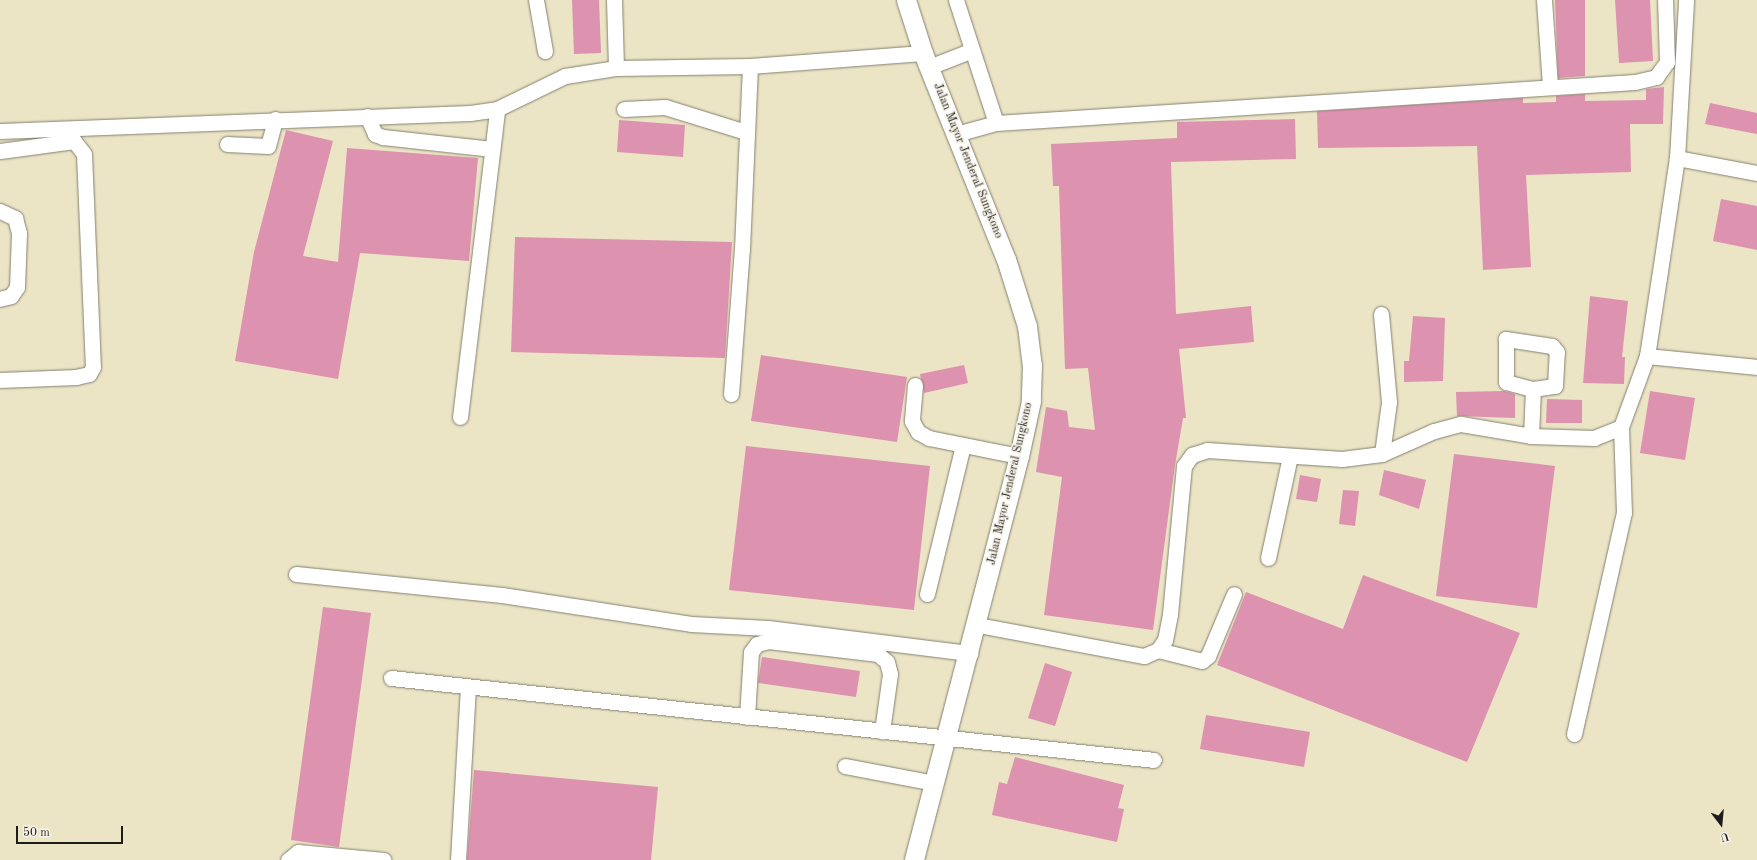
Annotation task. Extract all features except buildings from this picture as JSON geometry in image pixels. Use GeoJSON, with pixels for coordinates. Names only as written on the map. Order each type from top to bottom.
{"type":"FeatureCollection","features":[{"type":"Feature","properties":{"kind":"main road","name":"Jalan Mayor Jenderal Sungkono"},"geometry":{"type":"LineString","coordinates":[[906,0],[926,60],[1006,259],[1027,326],[1032,365],[1031,401],[978,625],[914,860]]}},
{"type":"Feature","properties":{"kind":"street"},"geometry":{"type":"LineString","coordinates":[[536,0],[545,52]]}},
{"type":"Feature","properties":{"kind":"street"},"geometry":{"type":"LineString","coordinates":[[614,0],[616,68]]}},
{"type":"Feature","properties":{"kind":"street"},"geometry":{"type":"LineString","coordinates":[[956,0],[970,51],[996,123]]}},
{"type":"Feature","properties":{"kind":"street"},"geometry":{"type":"LineString","coordinates":[[1544,0],[1550,86]]}},
{"type":"Feature","properties":{"kind":"street"},"geometry":{"type":"LineString","coordinates":[[956,134],[996,123],[1550,86],[1635,82],[1656,77],[1667,62],[1664,0]]}},
{"type":"Feature","properties":{"kind":"street"},"geometry":{"type":"LineString","coordinates":[[1574,734],[1624,513],[1621,427],[1647,356],[1677,158],[1686,0]]}},
{"type":"Feature","properties":{"kind":"street"},"geometry":{"type":"LineString","coordinates":[[0,131],[423,114],[497,109],[565,76],[616,68],[750,66],[926,60],[970,51]]}},
{"type":"Feature","properties":{"kind":"street"},"geometry":{"type":"LineString","coordinates":[[731,394],[742,249],[750,66]]}},
{"type":"Feature","properties":{"kind":"street"},"geometry":{"type":"LineString","coordinates":[[624,109],[665,107],[746,132]]}},
{"type":"Feature","properties":{"kind":"street"},"geometry":{"type":"LineString","coordinates":[[460,416],[497,109]]}},
{"type":"Feature","properties":{"kind":"street"},"geometry":{"type":"LineString","coordinates":[[423,114],[427,140]]}},
{"type":"Feature","properties":{"kind":"street"},"geometry":{"type":"LineString","coordinates":[[368,116],[375,134],[492,149]]}},
{"type":"Feature","properties":{"kind":"street"},"geometry":{"type":"LineString","coordinates":[[228,144],[268,146],[275,119]]}},
{"type":"Feature","properties":{"kind":"street"},"geometry":{"type":"LineString","coordinates":[[0,151],[74,141],[84,154],[93,367],[89,374],[76,377],[0,380]]}},
{"type":"Feature","properties":{"kind":"street"},"geometry":{"type":"LineString","coordinates":[[1677,158],[1757,173]]}},
{"type":"Feature","properties":{"kind":"street"},"geometry":{"type":"LineString","coordinates":[[0,211],[15,218],[19,233],[17,287],[11,296],[0,299]]}},
{"type":"Feature","properties":{"kind":"street"},"geometry":{"type":"LineString","coordinates":[[1381,314],[1389,402],[1382,454]]}},
{"type":"Feature","properties":{"kind":"street"},"geometry":{"type":"LineString","coordinates":[[1647,356],[1757,366]]}},
{"type":"Feature","properties":{"kind":"street"},"geometry":{"type":"LineString","coordinates":[[915,385],[912,421],[918,432],[963,445],[1018,456]]}},
{"type":"Feature","properties":{"kind":"street"},"geometry":{"type":"LineString","coordinates":[[1531,436],[1533,389]]}},
{"type":"Feature","properties":{"kind":"street"},"geometry":{"type":"LineString","coordinates":[[978,625],[1144,656],[1158,650],[1165,640],[1170,614],[1184,466],[1192,455],[1213,449],[1342,459],[1382,454],[1461,424],[1531,436],[1594,438],[1621,427]]}},
{"type":"Feature","properties":{"kind":"street"},"geometry":{"type":"LineString","coordinates":[[926,594],[963,445]]}},
{"type":"Feature","properties":{"kind":"street"},"geometry":{"type":"LineString","coordinates":[[1268,558],[1290,456]]}},
{"type":"Feature","properties":{"kind":"street"},"geometry":{"type":"LineString","coordinates":[[296,574],[502,596],[691,624],[768,628],[970,653]]}},
{"type":"Feature","properties":{"kind":"street"},"geometry":{"type":"LineString","coordinates":[[1158,650],[1202,661],[1208,656],[1234,594]]}},
{"type":"Feature","properties":{"kind":"street"},"geometry":{"type":"LineString","coordinates":[[747,717],[751,652],[757,644],[768,641],[878,654],[887,662],[890,674],[882,731]]}},
{"type":"Feature","properties":{"kind":"street"},"geometry":{"type":"LineString","coordinates":[[391,678],[1154,760]]}},
{"type":"Feature","properties":{"kind":"street"},"geometry":{"type":"LineString","coordinates":[[458,860],[468,687]]}},
{"type":"Feature","properties":{"kind":"street"},"geometry":{"type":"LineString","coordinates":[[846,766],[934,783]]}},
{"type":"Feature","properties":{"kind":"street"},"geometry":{"type":"LineString","coordinates":[[288,860],[298,852],[384,860]]}}]}
